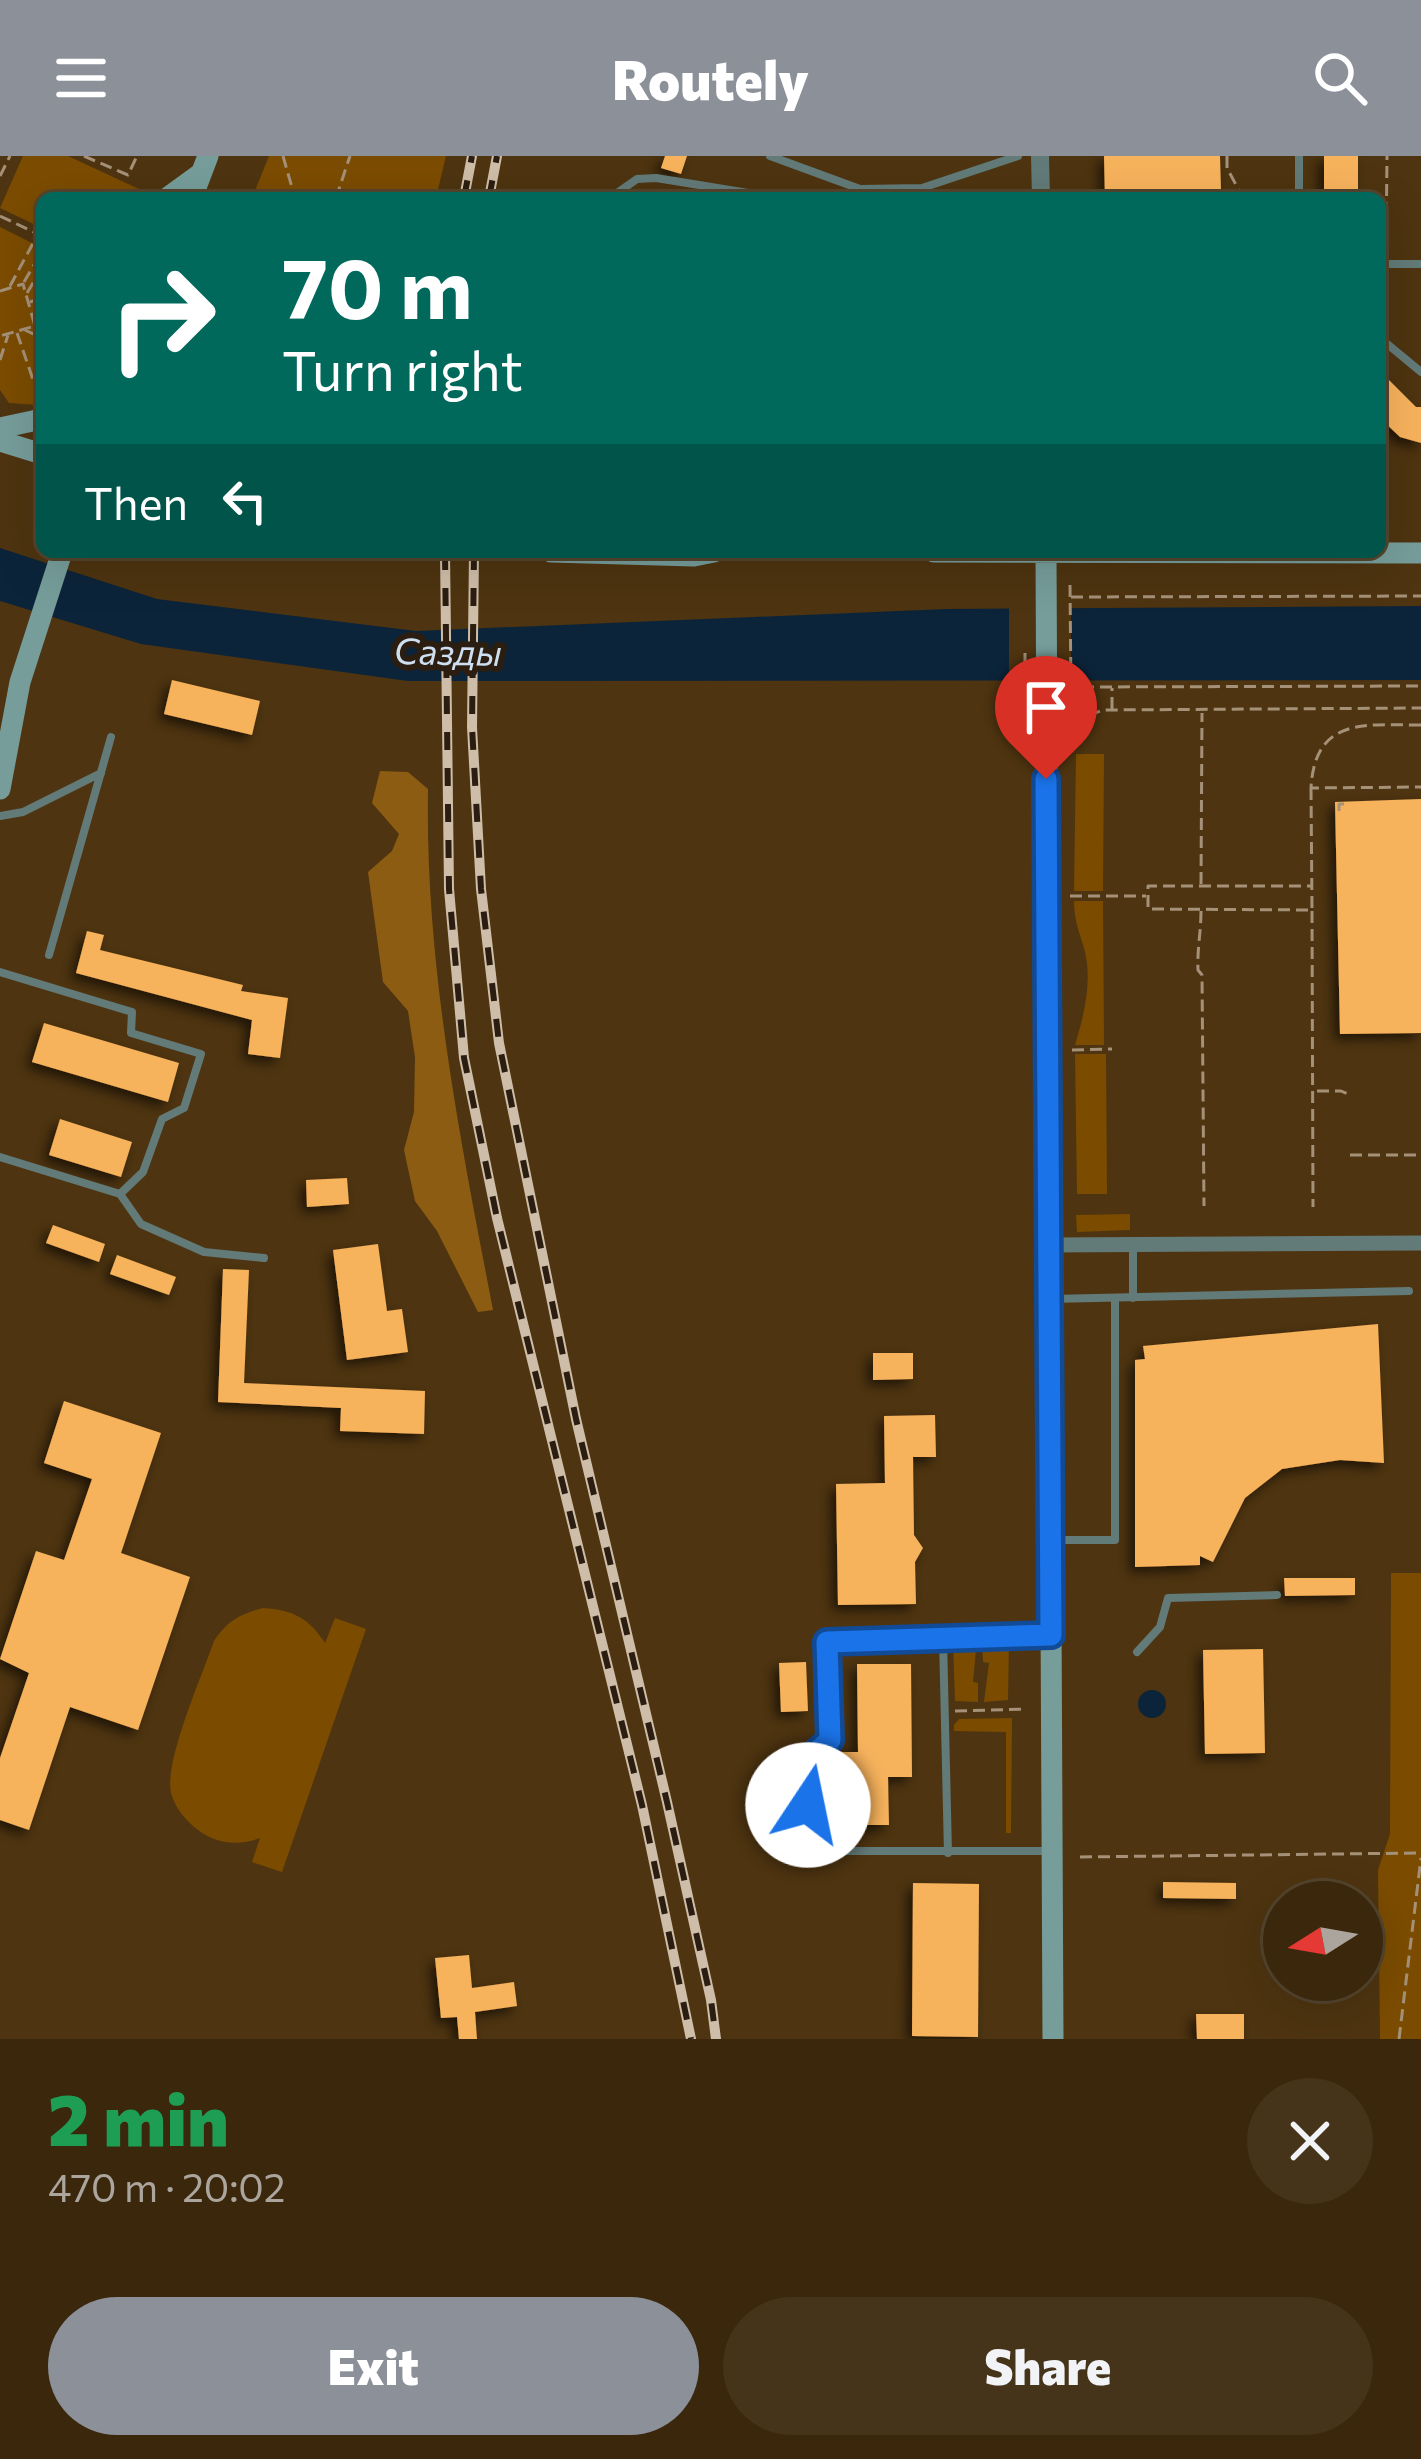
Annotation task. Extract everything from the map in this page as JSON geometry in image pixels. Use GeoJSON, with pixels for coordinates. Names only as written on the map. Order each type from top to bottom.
{"type":"FeatureCollection","features":[{"type":"Feature","properties":{"kind":"main road"},"geometry":{"type":"LineString","coordinates":[[173,192],[205,165]]}},
{"type":"Feature","properties":{"kind":"main road"},"geometry":{"type":"LineString","coordinates":[[0,428],[36,420]]}},
{"type":"Feature","properties":{"kind":"main road"},"geometry":{"type":"LineString","coordinates":[[0,441],[36,452]]}},
{"type":"Feature","properties":{"kind":"main road"},"geometry":{"type":"LineString","coordinates":[[1386,554],[1421,554]]}},
{"type":"Feature","properties":{"kind":"main road"},"geometry":{"type":"LineString","coordinates":[[0,789],[20,682],[60,558]]}},
{"type":"Feature","properties":{"kind":"main road"},"geometry":{"type":"LineString","coordinates":[[1046,558],[1053,2039]]}},
{"type":"Feature","properties":{"kind":"main road"},"geometry":{"type":"LineString","coordinates":[[0,719],[20,682]]}},
{"type":"Feature","properties":{"kind":"street"},"geometry":{"type":"LineString","coordinates":[[1040,156],[1041,192]]}},
{"type":"Feature","properties":{"kind":"street"},"geometry":{"type":"LineString","coordinates":[[1047,1245],[1421,1243]]}},
{"type":"Feature","properties":{"kind":"lane"},"geometry":{"type":"LineString","coordinates":[[770,156],[860,189],[922,188],[1018,156]]}},
{"type":"Feature","properties":{"kind":"lane"},"geometry":{"type":"LineString","coordinates":[[1299,156],[1299,192]]}},
{"type":"Feature","properties":{"kind":"lane"},"geometry":{"type":"LineString","coordinates":[[619,192],[637,179],[656,178],[742,192]]}},
{"type":"Feature","properties":{"kind":"lane"},"geometry":{"type":"LineString","coordinates":[[918,192],[922,188]]}},
{"type":"Feature","properties":{"kind":"lane"},"geometry":{"type":"LineString","coordinates":[[1386,264],[1421,264]]}},
{"type":"Feature","properties":{"kind":"lane"},"geometry":{"type":"LineString","coordinates":[[1386,343],[1421,372]]}},
{"type":"Feature","properties":{"kind":"lane"},"geometry":{"type":"LineString","coordinates":[[49,955],[111,737]]}},
{"type":"Feature","properties":{"kind":"lane"},"geometry":{"type":"LineString","coordinates":[[0,816],[23,812],[101,773]]}},
{"type":"Feature","properties":{"kind":"lane"},"geometry":{"type":"LineString","coordinates":[[0,972],[132,1012],[131,1033],[201,1054],[184,1108],[162,1119],[143,1172],[120,1194]]}},
{"type":"Feature","properties":{"kind":"lane"},"geometry":{"type":"LineString","coordinates":[[0,1157],[120,1194],[141,1224],[205,1252],[264,1258]]}},
{"type":"Feature","properties":{"kind":"lane"},"geometry":{"type":"LineString","coordinates":[[1133,1244],[1133,1298]]}},
{"type":"Feature","properties":{"kind":"lane"},"geometry":{"type":"LineString","coordinates":[[1048,1299],[1409,1291]]}},
{"type":"Feature","properties":{"kind":"lane"},"geometry":{"type":"LineString","coordinates":[[1050,1540],[1115,1540],[1115,1299]]}},
{"type":"Feature","properties":{"kind":"lane"},"geometry":{"type":"LineString","coordinates":[[1137,1652],[1160,1628],[1168,1598],[1276,1595]]}},
{"type":"Feature","properties":{"kind":"lane"},"geometry":{"type":"LineString","coordinates":[[1051,1635],[827,1642],[830,1740],[808,1760],[809,1851],[1051,1851]]}},
{"type":"Feature","properties":{"kind":"lane"},"geometry":{"type":"LineString","coordinates":[[943,1638],[948,1853]]}},
{"type":"Feature","properties":{"kind":"path"},"geometry":{"type":"LineString","coordinates":[[0,176],[10,156]]}},
{"type":"Feature","properties":{"kind":"path"},"geometry":{"type":"LineString","coordinates":[[84,156],[128,176],[136,156]]}},
{"type":"Feature","properties":{"kind":"path"},"geometry":{"type":"LineString","coordinates":[[284,156],[293,192]]}},
{"type":"Feature","properties":{"kind":"path"},"geometry":{"type":"LineString","coordinates":[[339,192],[350,156]]}},
{"type":"Feature","properties":{"kind":"path"},"geometry":{"type":"LineString","coordinates":[[1227,156],[1227,168],[1240,192]]}},
{"type":"Feature","properties":{"kind":"path"},"geometry":{"type":"LineString","coordinates":[[1386,192],[1387,156]]}},
{"type":"Feature","properties":{"kind":"path"},"geometry":{"type":"LineString","coordinates":[[1,217],[36,233]]}},
{"type":"Feature","properties":{"kind":"path"},"geometry":{"type":"LineString","coordinates":[[9,288],[36,242]]}},
{"type":"Feature","properties":{"kind":"path"},"geometry":{"type":"LineString","coordinates":[[0,290],[23,284],[36,261]]}},
{"type":"Feature","properties":{"kind":"path"},"geometry":{"type":"LineString","coordinates":[[26,295],[36,278]]}},
{"type":"Feature","properties":{"kind":"path"},"geometry":{"type":"LineString","coordinates":[[0,336],[34,326],[23,284]]}},
{"type":"Feature","properties":{"kind":"path"},"geometry":{"type":"LineString","coordinates":[[28,302],[36,300]]}},
{"type":"Feature","properties":{"kind":"path"},"geometry":{"type":"LineString","coordinates":[[32,313],[36,315]]}},
{"type":"Feature","properties":{"kind":"path"},"geometry":{"type":"LineString","coordinates":[[24,329],[36,335]]}},
{"type":"Feature","properties":{"kind":"path"},"geometry":{"type":"LineString","coordinates":[[16,331],[36,387]]}},
{"type":"Feature","properties":{"kind":"path"},"geometry":{"type":"LineString","coordinates":[[0,360],[9,333]]}},
{"type":"Feature","properties":{"kind":"path"},"geometry":{"type":"LineString","coordinates":[[1070,585],[1071,694]]}},
{"type":"Feature","properties":{"kind":"path"},"geometry":{"type":"LineString","coordinates":[[1070,597],[1421,596]]}},
{"type":"Feature","properties":{"kind":"path"},"geometry":{"type":"LineString","coordinates":[[1082,687],[1421,686]]}},
{"type":"Feature","properties":{"kind":"path"},"geometry":{"type":"LineString","coordinates":[[1112,687],[1112,711]]}},
{"type":"Feature","properties":{"kind":"path"},"geometry":{"type":"LineString","coordinates":[[1071,717],[1112,711],[1421,708]]}},
{"type":"Feature","properties":{"kind":"path"},"geometry":{"type":"LineString","coordinates":[[1201,886],[1202,712]]}},
{"type":"Feature","properties":{"kind":"path"},"geometry":{"type":"LineString","coordinates":[[1313,1207],[1312,766],[1319,750],[1350,726],[1421,725]]}},
{"type":"Feature","properties":{"kind":"path"},"geometry":{"type":"LineString","coordinates":[[1311,788],[1421,787]]}},
{"type":"Feature","properties":{"kind":"path"},"geometry":{"type":"LineString","coordinates":[[1339,811],[1339,804],[1346,804]]}},
{"type":"Feature","properties":{"kind":"path"},"geometry":{"type":"LineString","coordinates":[[1312,886],[1148,886],[1148,909],[1312,910]]}},
{"type":"Feature","properties":{"kind":"path"},"geometry":{"type":"LineString","coordinates":[[1070,896],[1148,896]]}},
{"type":"Feature","properties":{"kind":"path"},"geometry":{"type":"LineString","coordinates":[[1201,909],[1202,944],[1197,950],[1202,975],[1204,1206]]}},
{"type":"Feature","properties":{"kind":"path"},"geometry":{"type":"LineString","coordinates":[[1072,1050],[1112,1049]]}},
{"type":"Feature","properties":{"kind":"path"},"geometry":{"type":"LineString","coordinates":[[1314,1091],[1350,1095]]}},
{"type":"Feature","properties":{"kind":"path"},"geometry":{"type":"LineString","coordinates":[[1350,1155],[1421,1155]]}},
{"type":"Feature","properties":{"kind":"path"},"geometry":{"type":"LineString","coordinates":[[944,1711],[1026,1709]]}},
{"type":"Feature","properties":{"kind":"path"},"geometry":{"type":"LineString","coordinates":[[1080,1857],[1421,1855],[1400,2039]]}},
{"type":"Feature","properties":{"kind":"shaded area"},"geometry":{"type":"Polygon","coordinates":[[[23,156],[68,156],[139,189],[36,192],[36,225],[0,208],[23,156]]]}},
{"type":"Feature","properties":{"kind":"shaded area"},"geometry":{"type":"Polygon","coordinates":[[[269,156],[446,156],[437,192],[254,192],[269,156]]]}},
{"type":"Feature","properties":{"kind":"shaded area"},"geometry":{"type":"Polygon","coordinates":[[[0,227],[36,245],[36,405],[9,403],[0,390],[0,227]]]}},
{"type":"Feature","properties":{"kind":"shaded area"},"geometry":{"type":"Polygon","coordinates":[[[1076,754],[1104,754],[1103,891],[1074,891],[1076,754]]]}},
{"type":"Feature","properties":{"kind":"shaded area"},"geometry":{"type":"Polygon","coordinates":[[[380,771],[408,772],[428,789],[439,986],[457,1116],[493,1310],[478,1312],[437,1231],[415,1201],[404,1150],[414,1112],[415,1057],[408,1011],[383,982],[368,872],[392,851],[399,834],[372,803],[380,771]]]}},
{"type":"Feature","properties":{"kind":"shaded area"},"geometry":{"type":"Polygon","coordinates":[[[1074,901],[1103,901],[1104,1045],[1075,1045],[1088,972],[1074,901]]]}},
{"type":"Feature","properties":{"kind":"shaded area"},"geometry":{"type":"Polygon","coordinates":[[[1075,1054],[1106,1054],[1107,1194],[1077,1194],[1075,1054]]]}},
{"type":"Feature","properties":{"kind":"shaded area"},"geometry":{"type":"Polygon","coordinates":[[[1130,1214],[1130,1230],[1077,1232],[1076,1215],[1130,1214]]]}},
{"type":"Feature","properties":{"kind":"shaded area"},"geometry":{"type":"Polygon","coordinates":[[[1391,1573],[1421,1573],[1421,2039],[1380,2039],[1383,1881],[1378,1881],[1378,1870],[1390,1834],[1391,1573]]]}},
{"type":"Feature","properties":{"kind":"shaded area"},"geometry":{"type":"Polygon","coordinates":[[[263,1608],[299,1617],[325,1643],[335,1618],[366,1629],[282,1872],[252,1862],[260,1838],[228,1842],[205,1835],[182,1814],[171,1793],[178,1740],[214,1641],[235,1619],[263,1608]]]}},
{"type":"Feature","properties":{"kind":"shaded area"},"geometry":{"type":"Polygon","coordinates":[[[977,1639],[973,1682],[978,1683],[978,1702],[955,1701],[953,1642],[977,1639]]]}},
{"type":"Feature","properties":{"kind":"shaded area"},"geometry":{"type":"Polygon","coordinates":[[[982,1639],[1009,1641],[1008,1700],[984,1702],[989,1663],[983,1662],[982,1639]]]}},
{"type":"Feature","properties":{"kind":"shaded area"},"geometry":{"type":"Polygon","coordinates":[[[1012,1718],[1011,1833],[1006,1833],[1006,1732],[954,1731],[954,1725],[959,1719],[1012,1718]]]}},
{"type":"Feature","properties":{"kind":"water","name":"Сазды"},"geometry":{"type":"Polygon","coordinates":[[[0,548],[157,599],[416,631],[946,609],[1421,606],[1421,680],[408,681],[141,644],[0,601],[0,548]]]}},
{"type":"Feature","properties":{"kind":"water"},"geometry":{"type":"Polygon","coordinates":[[[1152,1690],[1162,1694],[1166,1704],[1162,1714],[1152,1718],[1142,1714],[1138,1704],[1142,1694],[1152,1690]]]}},
{"type":"Feature","properties":{"kind":"pier"},"geometry":{"type":"Polygon","coordinates":[[[1071,602],[1071,687],[1009,688],[1009,603],[1071,602]]]}},
{"type":"Feature","properties":{"kind":"building"},"geometry":{"type":"Polygon","coordinates":[[[665,156],[687,156],[681,174],[661,168],[665,156]]]}},
{"type":"Feature","properties":{"kind":"building"},"geometry":{"type":"Polygon","coordinates":[[[1104,156],[1220,156],[1221,190],[1105,192],[1104,156]]]}},
{"type":"Feature","properties":{"kind":"building"},"geometry":{"type":"Polygon","coordinates":[[[1324,156],[1358,156],[1358,192],[1324,192],[1324,156]]]}},
{"type":"Feature","properties":{"kind":"building"},"geometry":{"type":"Polygon","coordinates":[[[1386,377],[1421,407],[1421,443],[1400,437],[1386,424],[1386,377]]]}},
{"type":"Feature","properties":{"kind":"building"},"geometry":{"type":"Polygon","coordinates":[[[172,680],[260,701],[252,735],[164,714],[172,680]]]}},
{"type":"Feature","properties":{"kind":"building"},"geometry":{"type":"Polygon","coordinates":[[[1421,799],[1421,1033],[1340,1034],[1335,802],[1421,799]]]}},
{"type":"Feature","properties":{"kind":"building"},"geometry":{"type":"Polygon","coordinates":[[[87,931],[104,935],[100,950],[243,985],[241,991],[288,998],[280,1058],[248,1054],[252,1020],[76,973],[87,931]]]}},
{"type":"Feature","properties":{"kind":"building"},"geometry":{"type":"Polygon","coordinates":[[[44,1023],[179,1063],[168,1102],[32,1062],[44,1023]]]}},
{"type":"Feature","properties":{"kind":"building"},"geometry":{"type":"Polygon","coordinates":[[[60,1119],[132,1142],[121,1177],[49,1155],[60,1119]]]}},
{"type":"Feature","properties":{"kind":"building"},"geometry":{"type":"Polygon","coordinates":[[[347,1178],[349,1204],[307,1207],[306,1180],[347,1178]]]}},
{"type":"Feature","properties":{"kind":"building"},"geometry":{"type":"Polygon","coordinates":[[[53,1225],[105,1244],[99,1262],[46,1243],[53,1225]]]}},
{"type":"Feature","properties":{"kind":"building"},"geometry":{"type":"Polygon","coordinates":[[[378,1244],[387,1311],[402,1309],[408,1352],[347,1360],[333,1250],[378,1244]]]}},
{"type":"Feature","properties":{"kind":"building"},"geometry":{"type":"Polygon","coordinates":[[[117,1255],[176,1277],[169,1295],[110,1274],[117,1255]]]}},
{"type":"Feature","properties":{"kind":"building"},"geometry":{"type":"Polygon","coordinates":[[[223,1269],[249,1270],[244,1383],[425,1391],[424,1434],[340,1431],[341,1408],[218,1402],[223,1269]]]}},
{"type":"Feature","properties":{"kind":"building"},"geometry":{"type":"Polygon","coordinates":[[[1378,1324],[1384,1463],[1340,1460],[1282,1469],[1245,1498],[1213,1562],[1200,1556],[1200,1565],[1135,1567],[1135,1360],[1145,1359],[1143,1346],[1378,1324]]]}},
{"type":"Feature","properties":{"kind":"building"},"geometry":{"type":"Polygon","coordinates":[[[873,1353],[913,1353],[913,1379],[873,1380],[873,1353]]]}},
{"type":"Feature","properties":{"kind":"building"},"geometry":{"type":"Polygon","coordinates":[[[64,1401],[161,1433],[121,1553],[190,1577],[138,1730],[70,1707],[29,1830],[0,1820],[0,1758],[29,1673],[0,1659],[36,1551],[64,1560],[92,1479],[44,1463],[64,1401]]]}},
{"type":"Feature","properties":{"kind":"building"},"geometry":{"type":"Polygon","coordinates":[[[935,1415],[936,1457],[913,1457],[914,1535],[923,1548],[915,1562],[916,1604],[838,1605],[836,1484],[885,1483],[884,1416],[935,1415]]]}},
{"type":"Feature","properties":{"kind":"building"},"geometry":{"type":"Polygon","coordinates":[[[1284,1578],[1355,1578],[1355,1595],[1285,1596],[1284,1578]]]}},
{"type":"Feature","properties":{"kind":"building"},"geometry":{"type":"Polygon","coordinates":[[[1263,1649],[1265,1753],[1205,1754],[1203,1650],[1263,1649]]]}},
{"type":"Feature","properties":{"kind":"building"},"geometry":{"type":"Polygon","coordinates":[[[806,1662],[808,1711],[781,1712],[779,1663],[806,1662]]]}},
{"type":"Feature","properties":{"kind":"building"},"geometry":{"type":"Polygon","coordinates":[[[857,1664],[911,1664],[912,1777],[888,1777],[889,1825],[840,1825],[839,1752],[858,1752],[857,1664]]]}},
{"type":"Feature","properties":{"kind":"building"},"geometry":{"type":"Polygon","coordinates":[[[1163,1882],[1236,1883],[1236,1899],[1163,1898],[1163,1882]]]}},
{"type":"Feature","properties":{"kind":"building"},"geometry":{"type":"Polygon","coordinates":[[[913,1883],[979,1884],[978,2037],[912,2036],[913,1883]]]}},
{"type":"Feature","properties":{"kind":"building"},"geometry":{"type":"Polygon","coordinates":[[[469,1955],[472,1988],[514,1982],[517,2006],[475,2012],[477,2039],[459,2039],[457,2017],[441,2018],[435,1958],[469,1955]]]}},
{"type":"Feature","properties":{"kind":"building"},"geometry":{"type":"Polygon","coordinates":[[[1196,2014],[1244,2014],[1244,2039],[1197,2039],[1196,2014]]]}},
{"type":"Feature","properties":{"kind":"railway"},"geometry":{"type":"LineString","coordinates":[[465,192],[472,156]]}},
{"type":"Feature","properties":{"kind":"railway"},"geometry":{"type":"LineString","coordinates":[[490,192],[497,156]]}},
{"type":"Feature","properties":{"kind":"railway"},"geometry":{"type":"LineString","coordinates":[[445,558],[449,889],[464,1058],[497,1218],[642,1805],[691,2039]]}},
{"type":"Feature","properties":{"kind":"railway"},"geometry":{"type":"LineString","coordinates":[[474,558],[472,727],[481,889],[499,1043],[576,1419],[667,1802],[716,2039]]}},
{"type":"Feature","properties":{"kind":"route"},"geometry":{"type":"LineString","coordinates":[[808,1805],[808,1760],[830,1740],[827,1642],[1051,1635],[1046,779]]}}]}
